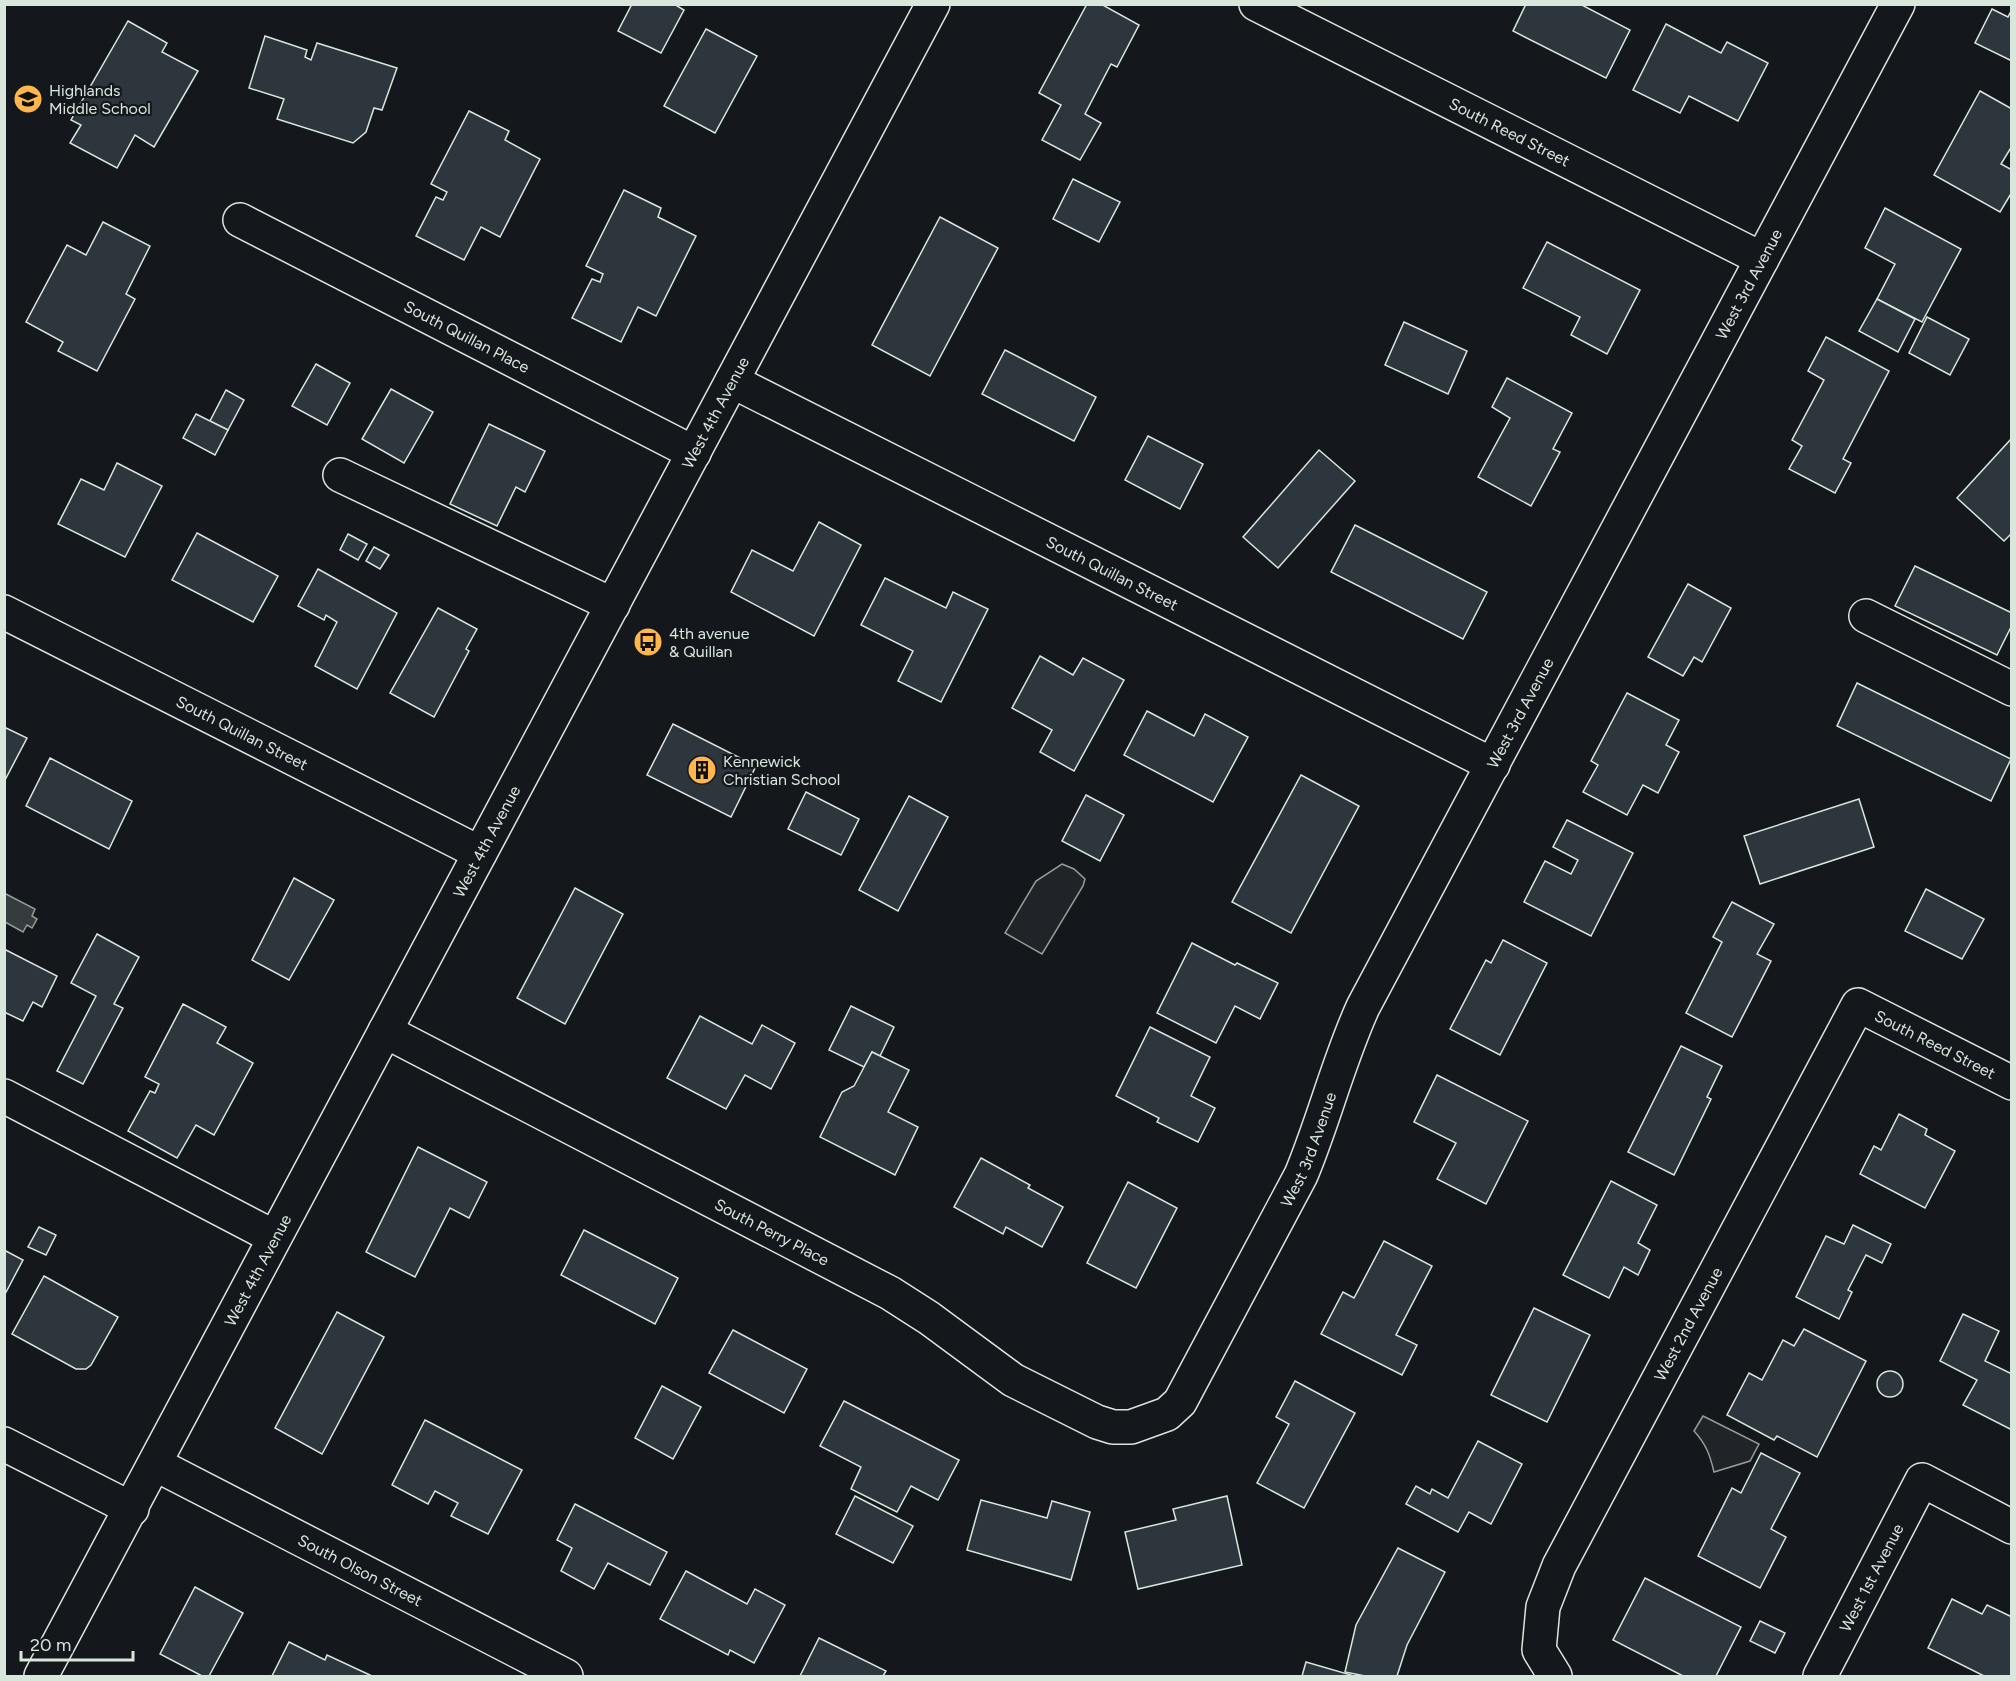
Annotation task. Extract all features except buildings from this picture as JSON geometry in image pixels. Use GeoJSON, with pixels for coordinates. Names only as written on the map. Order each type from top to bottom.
{"type":"FeatureCollection","features":[{"type":"Feature","properties":{"kind":"street","name":"West 4th Avenue"},"geometry":{"type":"LineString","coordinates":[[41,1677],[933,4]]}},
{"type":"Feature","properties":{"kind":"street","name":"South Reed Street"},"geometry":{"type":"LineString","coordinates":[[1256,4],[1762,259]]}},
{"type":"Feature","properties":{"kind":"street","name":"West 3rd Avenue"},"geometry":{"type":"LineString","coordinates":[[1154,1420],[1167,1414],[1180,1402],[1301,1175],[1317,1137],[1346,1045],[1363,1007],[1898,4]]}},
{"type":"Feature","properties":{"kind":"street","name":"South Quillan Place"},"geometry":{"type":"LineString","coordinates":[[240,220],[694,453]]}},
{"type":"Feature","properties":{"kind":"street","name":"South Quillan Street"},"geometry":{"type":"LineString","coordinates":[[732,381],[1494,765]]}},
{"type":"Feature","properties":{"kind":"street"},"geometry":{"type":"LineString","coordinates":[[340,475],[613,605]]}},
{"type":"Feature","properties":{"kind":"street","name":"South Quillan Street"},"geometry":{"type":"LineString","coordinates":[[4,612],[480,853]]}},
{"type":"Feature","properties":{"kind":"street"},"geometry":{"type":"LineString","coordinates":[[1866,616],[2012,689]]}},
{"type":"Feature","properties":{"kind":"street","name":"South Reed Street"},"geometry":{"type":"LineString","coordinates":[[1858,1005],[2012,1083]]}},
{"type":"Feature","properties":{"kind":"street","name":"West 2nd Avenue"},"geometry":{"type":"LineString","coordinates":[[1547,1663],[1543,1607],[1559,1566],[1858,1005]]}},
{"type":"Feature","properties":{"kind":"street","name":"South Perry Place"},"geometry":{"type":"LineString","coordinates":[[385,1030],[890,1293],[1024,1386],[1097,1422],[1113,1427],[1131,1427],[1154,1420]]}},
{"type":"Feature","properties":{"kind":"street"},"geometry":{"type":"LineString","coordinates":[[4,1096],[274,1238]]}},
{"type":"Feature","properties":{"kind":"street"},"geometry":{"type":"LineString","coordinates":[[4,1444],[132,1509]]}},
{"type":"Feature","properties":{"kind":"street","name":"South Olson Street"},"geometry":{"type":"LineString","coordinates":[[155,1464],[566,1677]]}},
{"type":"Feature","properties":{"kind":"street","name":"West 1st Avenue"},"geometry":{"type":"LineString","coordinates":[[1820,1677],[1922,1480],[2012,1527]]}},
{"type":"Feature","properties":{"kind":"shaded area"},"geometry":{"type":"Polygon","coordinates":[[[1062,864],[1074,869],[1085,879],[1042,954],[1005,933],[1036,881],[1062,864]]]}},
{"type":"Feature","properties":{"kind":"shaded area"},"geometry":{"type":"Polygon","coordinates":[[[4,893],[35,909],[32,916],[37,919],[32,928],[27,925],[23,932],[5,922],[4,893]]]}},
{"type":"Feature","properties":{"kind":"shaded area"},"geometry":{"type":"Polygon","coordinates":[[[1703,1416],[1759,1444],[1750,1461],[1714,1472],[1707,1450],[1694,1431],[1703,1416]]]}},
{"type":"Feature","properties":{"kind":"place","name":"Highlands Middle School"},"geometry":{"type":"Point","coordinates":[28,99]}},
{"type":"Feature","properties":{"kind":"place","name":"4th avenue & Quillan"},"geometry":{"type":"Point","coordinates":[648,642]}},
{"type":"Feature","properties":{"kind":"place","name":"Kennewick Christian School"},"geometry":{"type":"Point","coordinates":[702,770]}}]}
